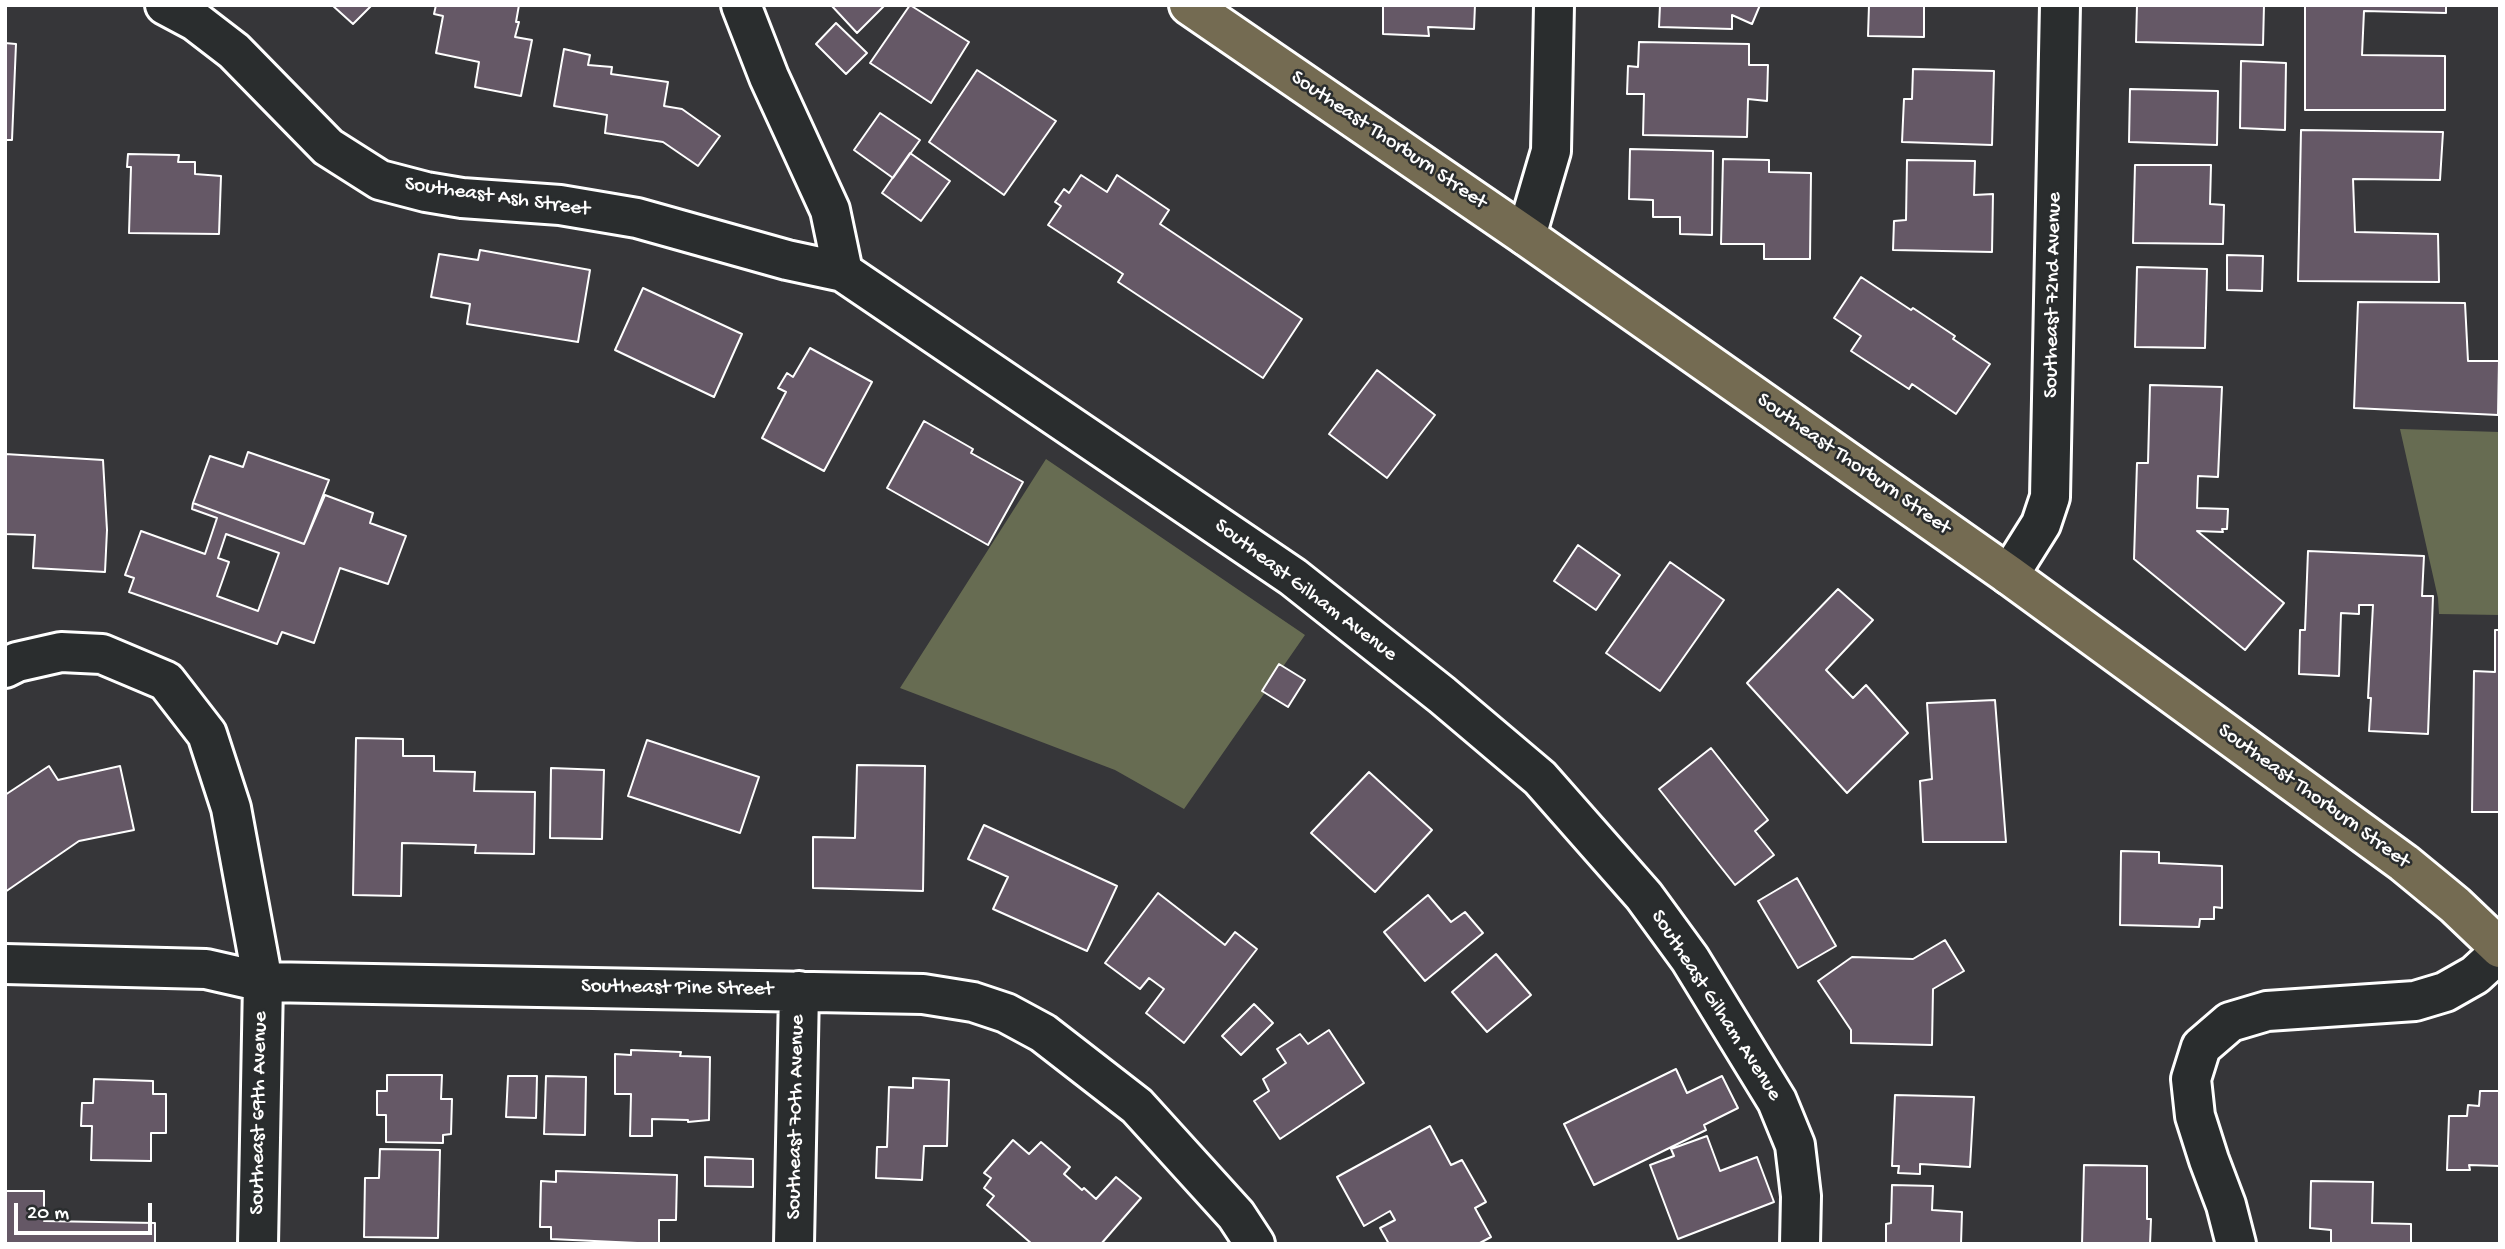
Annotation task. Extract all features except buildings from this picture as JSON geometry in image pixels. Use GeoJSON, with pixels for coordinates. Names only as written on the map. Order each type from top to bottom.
{"type":"FeatureCollection","features":[{"type":"Feature","properties":{"kind":"main road","name":"Southeast Thorburn Street"},"geometry":{"type":"LineString","coordinates":[[1189,5],[1526,236],[2009,575],[2404,863],[2455,905],[2500,950]]}},
{"type":"Feature","properties":{"kind":"street","name":"Southeast Ash Street"},"geometry":{"type":"LineString","coordinates":[[164,5],[195,21],[234,51],[328,147],[380,180],[462,198],[559,205],[637,218],[787,260],[844,272]]}},
{"type":"Feature","properties":{"kind":"street"},"geometry":{"type":"LineString","coordinates":[[741,5],[769,77],[830,210],[844,272]]}},
{"type":"Feature","properties":{"kind":"street"},"geometry":{"type":"LineString","coordinates":[[1526,236],[1551,151],[1554,5]]}},
{"type":"Feature","properties":{"kind":"street","name":"Southeast 72nd Avenue"},"geometry":{"type":"LineString","coordinates":[[2009,575],[2040,524],[2050,497],[2060,5]]}},
{"type":"Feature","properties":{"kind":"street","name":"Southeast Gilham Avenue"},"geometry":{"type":"LineString","coordinates":[[844,272],[1293,577],[1442,695],[1540,778],[1644,896],[1690,959],[1777,1101],[1795,1145],[1801,1196],[1800,1244]]}},
{"type":"Feature","properties":{"kind":"street","name":"Southeast 69th Avenue"},"geometry":{"type":"LineString","coordinates":[[5,668],[17,662],[61,652],[102,654],[166,681],[207,734],[231,808],[262,982],[258,1244]]}},
{"type":"Feature","properties":{"kind":"street"},"geometry":{"type":"LineString","coordinates":[[2236,1244],[2226,1205],[2195,1116],[2191,1079],[2201,1047],[2230,1022],[2267,1011],[2415,1001],[2445,992],[2475,975],[2500,950]]}},
{"type":"Feature","properties":{"kind":"street","name":"Southeast Pine Street"},"geometry":{"type":"LineString","coordinates":[[5,964],[206,968],[262,982],[923,994],[974,1002],[1006,1013],[1043,1032],[1137,1106],[1236,1215],[1255,1244]]}},
{"type":"Feature","properties":{"kind":"street","name":"Southeast 70th Avenue"},"geometry":{"type":"LineString","coordinates":[[794,1244],[799,991]]}},
{"type":"Feature","properties":{"kind":"green space"},"geometry":{"type":"Polygon","coordinates":[[[2400,429],[2500,432],[2500,615],[2439,614],[2438,598],[2400,429]]]}},
{"type":"Feature","properties":{"kind":"green space"},"geometry":{"type":"Polygon","coordinates":[[[1046,459],[1305,635],[1184,809],[1115,770],[900,688],[1046,459]]]}}]}
